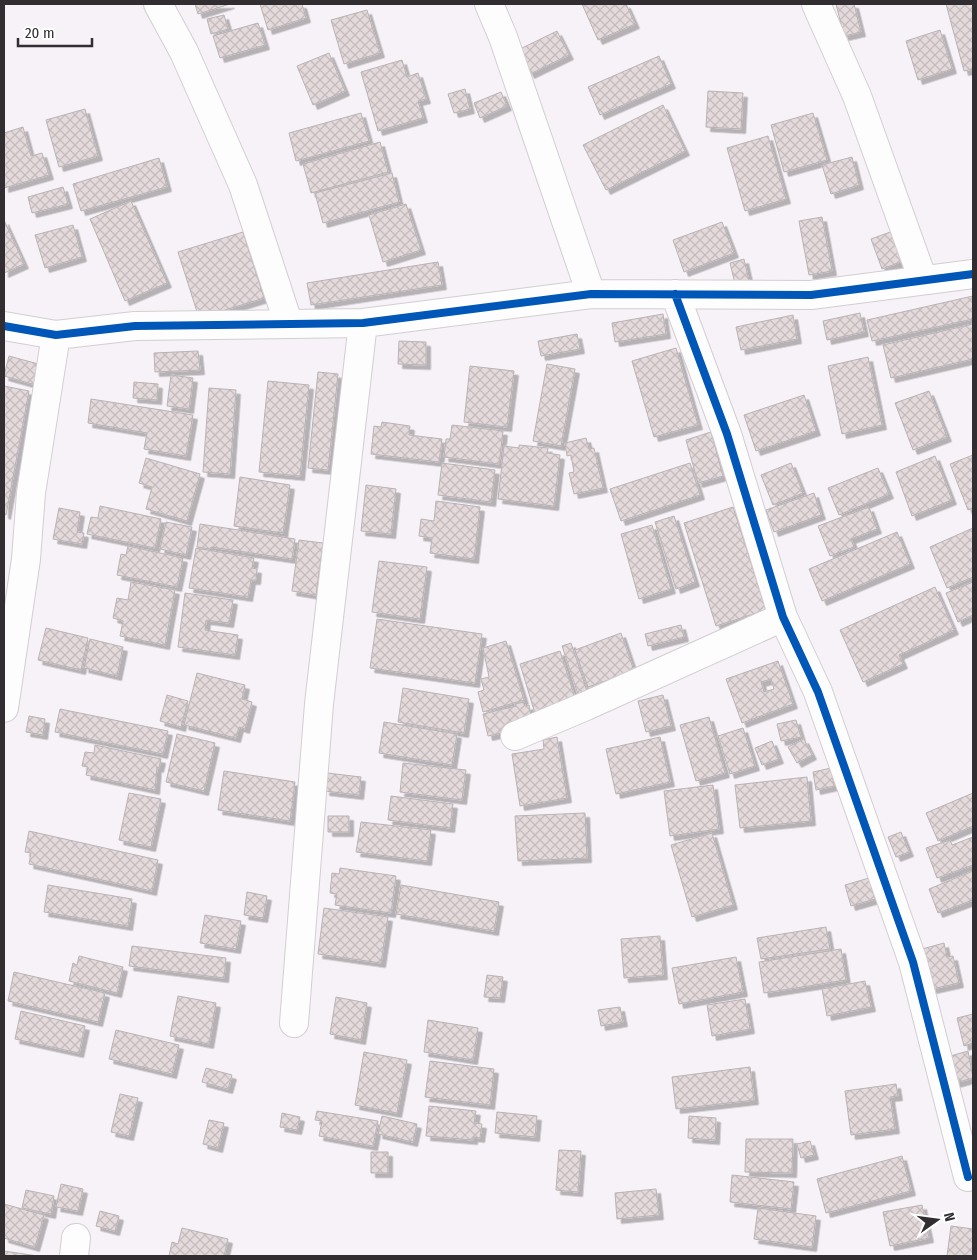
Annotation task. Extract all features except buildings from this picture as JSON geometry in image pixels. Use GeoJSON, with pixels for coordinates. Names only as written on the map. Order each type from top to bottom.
{"type":"FeatureCollection","features":[{"type":"Feature","properties":{"kind":"street"},"geometry":{"type":"LineString","coordinates":[[158,4],[184,52],[243,185],[288,322]]}},
{"type":"Feature","properties":{"kind":"street"},"geometry":{"type":"LineString","coordinates":[[488,4],[503,37],[591,294]]}},
{"type":"Feature","properties":{"kind":"street"},"geometry":{"type":"LineString","coordinates":[[816,4],[857,96],[923,280]]}},
{"type":"Feature","properties":{"kind":"street"},"geometry":{"type":"LineString","coordinates":[[4,326],[56,335],[135,326],[288,322],[363,323],[591,294],[811,295],[973,274]]}},
{"type":"Feature","properties":{"kind":"street"},"geometry":{"type":"LineString","coordinates":[[676,294],[727,434],[783,617],[818,692],[913,962],[968,1177]]}},
{"type":"Feature","properties":{"kind":"street"},"geometry":{"type":"LineString","coordinates":[[294,1023],[319,704],[363,323]]}},
{"type":"Feature","properties":{"kind":"street"},"geometry":{"type":"LineString","coordinates":[[4,708],[26,559],[31,493],[56,335]]}},
{"type":"Feature","properties":{"kind":"street"},"geometry":{"type":"LineString","coordinates":[[515,736],[783,617]]}},
{"type":"Feature","properties":{"kind":"cycle path"},"geometry":{"type":"LineString","coordinates":[[4,326],[56,335],[135,326],[363,323],[591,294],[811,295],[973,274]]}},
{"type":"Feature","properties":{"kind":"cycle path"},"geometry":{"type":"LineString","coordinates":[[675,294],[727,434],[783,617],[818,692],[913,962],[968,1177]]}}]}
